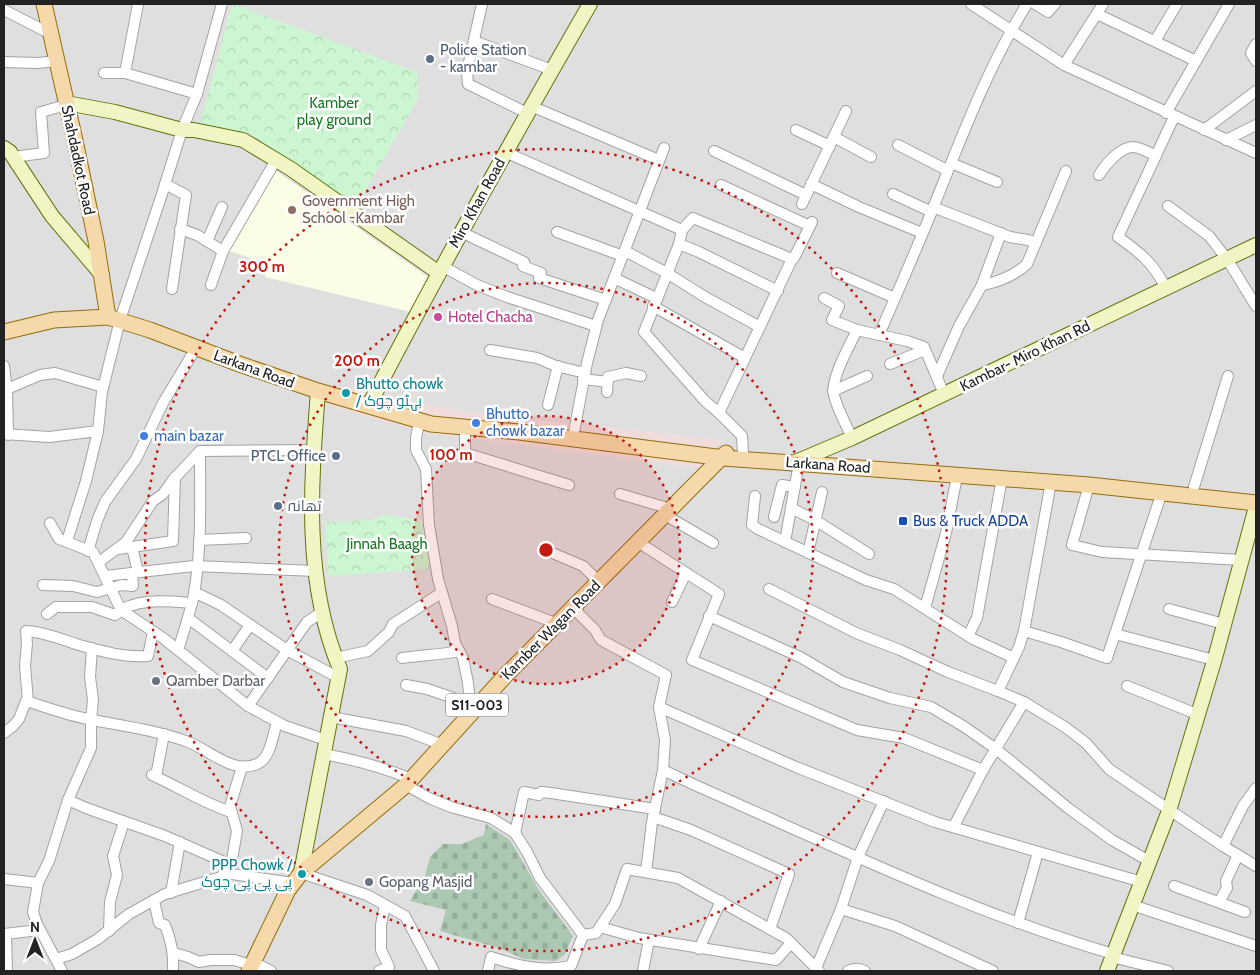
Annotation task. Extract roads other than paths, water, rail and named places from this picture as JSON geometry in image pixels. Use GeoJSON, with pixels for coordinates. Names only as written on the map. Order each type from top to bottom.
{"type":"FeatureCollection","features":[{"type":"Feature","properties":{"kind":"main road","name":"Shahdadkot Road"},"geometry":{"type":"LineString","coordinates":[[44,4],[74,136],[102,275],[114,318]]}},
{"type":"Feature","properties":{"kind":"main road"},"geometry":{"type":"LineString","coordinates":[[4,332],[54,320],[114,318]]}},
{"type":"Feature","properties":{"kind":"main road","name":"Larkana Road"},"geometry":{"type":"LineString","coordinates":[[114,318],[318,392],[369,405],[419,422],[725,455],[908,468],[1068,475],[1256,493]]}},
{"type":"Feature","properties":{"kind":"main road","name":"Larkana Road"},"geometry":{"type":"LineString","coordinates":[[400,416],[429,416],[574,432],[725,455],[742,453],[799,461]]}},
{"type":"Feature","properties":{"kind":"main road","name":"Kamber Wagan Road"},"geometry":{"type":"LineString","coordinates":[[251,966],[271,924],[297,878],[409,782],[442,745],[471,708],[558,624],[725,455]]}},
{"type":"Feature","properties":{"kind":"main road","name":"Larkana Road"},"geometry":{"type":"LineString","coordinates":[[908,468],[957,476],[1002,478],[1162,492],[1256,505]]}},
{"type":"Feature","properties":{"kind":"street"},"geometry":{"type":"LineString","coordinates":[[125,73],[138,4]]}},
{"type":"Feature","properties":{"kind":"street"},"geometry":{"type":"LineString","coordinates":[[67,541],[86,481],[98,431],[114,318],[165,184],[182,130],[197,94],[222,4]]}},
{"type":"Feature","properties":{"kind":"street"},"geometry":{"type":"LineString","coordinates":[[482,4],[467,71],[468,84],[529,110],[659,160]]}},
{"type":"Feature","properties":{"kind":"street","name":"Miro Khan Road"},"geometry":{"type":"LineString","coordinates":[[369,405],[505,152],[590,4]]}},
{"type":"Feature","properties":{"kind":"street"},"geometry":{"type":"LineString","coordinates":[[971,4],[1064,65],[1256,153]]}},
{"type":"Feature","properties":{"kind":"street"},"geometry":{"type":"LineString","coordinates":[[879,335],[976,101],[1011,30],[1027,4]]}},
{"type":"Feature","properties":{"kind":"street"},"geometry":{"type":"LineString","coordinates":[[1035,4],[1048,12],[1055,4]]}},
{"type":"Feature","properties":{"kind":"street"},"geometry":{"type":"LineString","coordinates":[[1064,65],[1104,4]]}},
{"type":"Feature","properties":{"kind":"street"},"geometry":{"type":"LineString","coordinates":[[1155,41],[1177,4]]}},
{"type":"Feature","properties":{"kind":"street"},"geometry":{"type":"LineString","coordinates":[[1166,288],[1158,273],[1142,254],[1118,237],[1156,156],[1170,115],[1196,61],[1229,4]]}},
{"type":"Feature","properties":{"kind":"street"},"geometry":{"type":"LineString","coordinates":[[4,10],[52,34]]}},
{"type":"Feature","properties":{"kind":"street"},"geometry":{"type":"LineString","coordinates":[[1097,14],[1196,61]]}},
{"type":"Feature","properties":{"kind":"street"},"geometry":{"type":"LineString","coordinates":[[474,41],[552,70]]}},
{"type":"Feature","properties":{"kind":"street"},"geometry":{"type":"LineString","coordinates":[[1256,44],[1251,53],[1256,61]]}},
{"type":"Feature","properties":{"kind":"street"},"geometry":{"type":"LineString","coordinates":[[4,62],[37,63],[57,61]]}},
{"type":"Feature","properties":{"kind":"street"},"geometry":{"type":"LineString","coordinates":[[104,73],[125,73],[197,94]]}},
{"type":"Feature","properties":{"kind":"street"},"geometry":{"type":"LineString","coordinates":[[1204,130],[1256,91]]}},
{"type":"Feature","properties":{"kind":"street"},"geometry":{"type":"LineString","coordinates":[[8,152],[44,153],[41,112],[66,104],[115,112],[182,130],[194,130],[242,140],[291,169],[440,270],[506,297],[596,326]]}},
{"type":"Feature","properties":{"kind":"street"},"geometry":{"type":"LineString","coordinates":[[714,151],[804,199],[846,111]]}},
{"type":"Feature","properties":{"kind":"street"},"geometry":{"type":"LineString","coordinates":[[1226,140],[1256,125]]}},
{"type":"Feature","properties":{"kind":"street"},"geometry":{"type":"LineString","coordinates":[[796,130],[832,141],[871,157]]}},
{"type":"Feature","properties":{"kind":"street"},"geometry":{"type":"LineString","coordinates":[[898,145],[949,166],[997,182]]}},
{"type":"Feature","properties":{"kind":"street"},"geometry":{"type":"LineString","coordinates":[[1099,175],[1106,164],[1118,154],[1130,148],[1134,147],[1156,156]]}},
{"type":"Feature","properties":{"kind":"street"},"geometry":{"type":"LineString","coordinates":[[574,432],[584,376],[596,326],[664,148]]}},
{"type":"Feature","properties":{"kind":"street"},"geometry":{"type":"LineString","coordinates":[[8,152],[52,216],[102,275]]}},
{"type":"Feature","properties":{"kind":"street"},"geometry":{"type":"LineString","coordinates":[[505,152],[682,230]]}},
{"type":"Feature","properties":{"kind":"street"},"geometry":{"type":"LineString","coordinates":[[211,285],[223,251],[276,160]]}},
{"type":"Feature","properties":{"kind":"street"},"geometry":{"type":"LineString","coordinates":[[982,285],[998,282],[1019,271],[1027,264],[1066,171]]}},
{"type":"Feature","properties":{"kind":"street"},"geometry":{"type":"LineString","coordinates":[[165,184],[186,195],[172,289]]}},
{"type":"Feature","properties":{"kind":"street"},"geometry":{"type":"LineString","coordinates":[[811,184],[859,207],[922,232]]}},
{"type":"Feature","properties":{"kind":"street"},"geometry":{"type":"LineString","coordinates":[[719,413],[792,259],[811,224],[721,185]]}},
{"type":"Feature","properties":{"kind":"street"},"geometry":{"type":"LineString","coordinates":[[893,194],[1010,237],[1036,243]]}},
{"type":"Feature","properties":{"kind":"street"},"geometry":{"type":"LineString","coordinates":[[1168,206],[1209,236],[1227,259],[1256,306]]}},
{"type":"Feature","properties":{"kind":"street"},"geometry":{"type":"LineString","coordinates":[[207,241],[222,207]]}},
{"type":"Feature","properties":{"kind":"street"},"geometry":{"type":"LineString","coordinates":[[742,453],[742,436],[705,401],[644,332],[679,244],[682,230],[693,218],[792,259]]}},
{"type":"Feature","properties":{"kind":"street"},"geometry":{"type":"LineString","coordinates":[[180,229],[207,241],[223,251]]}},
{"type":"Feature","properties":{"kind":"street"},"geometry":{"type":"LineString","coordinates":[[461,232],[524,262],[523,266],[541,273],[539,278],[606,300]]}},
{"type":"Feature","properties":{"kind":"street"},"geometry":{"type":"LineString","coordinates":[[557,232],[624,253],[667,273],[705,297],[760,327]]}},
{"type":"Feature","properties":{"kind":"street"},"geometry":{"type":"LineString","coordinates":[[936,376],[982,285],[1001,233]]}},
{"type":"Feature","properties":{"kind":"street"},"geometry":{"type":"LineString","coordinates":[[679,244],[699,252],[778,292]]}},
{"type":"Feature","properties":{"kind":"street","name":"Kambar- Miro Khan Rd"},"geometry":{"type":"LineString","coordinates":[[799,461],[852,438],[1256,245]]}},
{"type":"Feature","properties":{"kind":"street"},"geometry":{"type":"LineString","coordinates":[[837,272],[895,298]]}},
{"type":"Feature","properties":{"kind":"street"},"geometry":{"type":"LineString","coordinates":[[614,278],[745,358]]}},
{"type":"Feature","properties":{"kind":"street"},"geometry":{"type":"LineString","coordinates":[[824,298],[839,306],[832,320],[857,330],[907,341],[924,347],[944,394]]}},
{"type":"Feature","properties":{"kind":"street"},"geometry":{"type":"LineString","coordinates":[[852,438],[833,393],[838,365],[847,353],[857,330]]}},
{"type":"Feature","properties":{"kind":"street"},"geometry":{"type":"LineString","coordinates":[[88,551],[105,502],[136,459],[163,403],[196,348]]}},
{"type":"Feature","properties":{"kind":"street"},"geometry":{"type":"LineString","coordinates":[[490,350],[537,358],[608,387],[608,377],[626,372],[641,376]]}},
{"type":"Feature","properties":{"kind":"street"},"geometry":{"type":"LineString","coordinates":[[890,364],[925,350]]}},
{"type":"Feature","properties":{"kind":"street"},"geometry":{"type":"LineString","coordinates":[[4,366],[7,389],[6,434],[49,437],[98,431]]}},
{"type":"Feature","properties":{"kind":"street"},"geometry":{"type":"LineString","coordinates":[[548,405],[558,366]]}},
{"type":"Feature","properties":{"kind":"street"},"geometry":{"type":"LineString","coordinates":[[7,389],[40,375],[55,373],[103,387]]}},
{"type":"Feature","properties":{"kind":"street"},"geometry":{"type":"LineString","coordinates":[[834,391],[867,376]]}},
{"type":"Feature","properties":{"kind":"street"},"geometry":{"type":"LineString","coordinates":[[1194,487],[1228,376]]}},
{"type":"Feature","properties":{"kind":"street"},"geometry":{"type":"LineString","coordinates":[[297,878],[340,669],[318,599],[312,528],[318,392]]}},
{"type":"Feature","properties":{"kind":"street"},"geometry":{"type":"LineString","coordinates":[[419,422],[416,450],[426,469],[429,525],[441,593],[452,626],[455,643],[463,658],[471,708]]}},
{"type":"Feature","properties":{"kind":"street"},"geometry":{"type":"LineString","coordinates":[[465,428],[465,453],[568,485]]}},
{"type":"Feature","properties":{"kind":"street"},"geometry":{"type":"LineString","coordinates":[[99,562],[126,542],[153,501],[163,494],[175,477],[200,451],[314,450]]}},
{"type":"Feature","properties":{"kind":"street"},"geometry":{"type":"LineString","coordinates":[[178,650],[194,592],[199,540],[200,451]]}},
{"type":"Feature","properties":{"kind":"street"},"geometry":{"type":"LineString","coordinates":[[785,542],[799,461]]}},
{"type":"Feature","properties":{"kind":"street"},"geometry":{"type":"LineString","coordinates":[[925,608],[946,533],[957,476]]}},
{"type":"Feature","properties":{"kind":"street"},"geometry":{"type":"LineString","coordinates":[[116,549],[173,541],[175,477]]}},
{"type":"Feature","properties":{"kind":"street"},"geometry":{"type":"LineString","coordinates":[[968,636],[977,618],[1002,478]]}},
{"type":"Feature","properties":{"kind":"street"},"geometry":{"type":"LineString","coordinates":[[998,690],[1014,658],[1024,631],[1051,482]]}},
{"type":"Feature","properties":{"kind":"street"},"geometry":{"type":"LineString","coordinates":[[774,517],[782,485],[795,487]]}},
{"type":"Feature","properties":{"kind":"street"},"geometry":{"type":"LineString","coordinates":[[1089,485],[1072,545],[1102,552],[1241,560]]}},
{"type":"Feature","properties":{"kind":"street"},"geometry":{"type":"LineString","coordinates":[[808,553],[822,492]]}},
{"type":"Feature","properties":{"kind":"street"},"geometry":{"type":"LineString","coordinates":[[1024,631],[1107,658],[1162,492]]}},
{"type":"Feature","properties":{"kind":"street"},"geometry":{"type":"LineString","coordinates":[[620,494],[668,512],[713,543]]}},
{"type":"Feature","properties":{"kind":"street"},"geometry":{"type":"LineString","coordinates":[[755,496],[752,525],[866,580],[894,589],[968,636],[1014,658]]}},
{"type":"Feature","properties":{"kind":"street"},"geometry":{"type":"LineString","coordinates":[[1106,971],[1169,810],[1199,714],[1256,505]]}},
{"type":"Feature","properties":{"kind":"street"},"geometry":{"type":"LineString","coordinates":[[791,508],[816,520],[869,554]]}},
{"type":"Feature","properties":{"kind":"street"},"geometry":{"type":"LineString","coordinates":[[50,523],[59,539],[93,552],[121,610],[178,650],[248,706],[286,726],[326,740]]}},
{"type":"Feature","properties":{"kind":"street"},"geometry":{"type":"LineString","coordinates":[[199,540],[246,538]]}},
{"type":"Feature","properties":{"kind":"street"},"geometry":{"type":"LineString","coordinates":[[638,542],[719,594],[692,660],[857,730],[904,738],[983,770]]}},
{"type":"Feature","properties":{"kind":"street"},"geometry":{"type":"LineString","coordinates":[[43,585],[73,586],[97,592],[122,585],[133,586],[135,573],[132,547]]}},
{"type":"Feature","properties":{"kind":"street"},"geometry":{"type":"LineString","coordinates":[[543,549],[583,566],[599,582]]}},
{"type":"Feature","properties":{"kind":"street"},"geometry":{"type":"LineString","coordinates":[[105,576],[194,566],[316,572]]}},
{"type":"Feature","properties":{"kind":"street"},"geometry":{"type":"LineString","coordinates":[[672,602],[686,573]]}},
{"type":"Feature","properties":{"kind":"street"},"geometry":{"type":"LineString","coordinates":[[769,589],[856,633],[1024,702],[1064,727],[1086,744],[1109,769],[1222,846],[1256,866]]}},
{"type":"Feature","properties":{"kind":"street"},"geometry":{"type":"LineString","coordinates":[[92,607],[97,592]]}},
{"type":"Feature","properties":{"kind":"street"},"geometry":{"type":"LineString","coordinates":[[194,592],[221,605],[287,650],[339,678]]}},
{"type":"Feature","properties":{"kind":"street"},"geometry":{"type":"LineString","coordinates":[[335,658],[368,651],[389,632],[393,624],[441,593]]}},
{"type":"Feature","properties":{"kind":"street"},"geometry":{"type":"LineString","coordinates":[[492,599],[558,624]]}},
{"type":"Feature","properties":{"kind":"street"},"geometry":{"type":"LineString","coordinates":[[48,614],[56,607],[92,607],[115,615],[121,610],[140,603],[165,601],[192,603]]}},
{"type":"Feature","properties":{"kind":"street"},"geometry":{"type":"LineString","coordinates":[[574,608],[596,630],[601,640],[666,675],[659,707],[665,740],[663,770],[654,813],[646,872]]}},
{"type":"Feature","properties":{"kind":"street"},"geometry":{"type":"LineString","coordinates":[[1169,609],[1224,624]]}},
{"type":"Feature","properties":{"kind":"street"},"geometry":{"type":"LineString","coordinates":[[248,706],[307,622],[322,612]]}},
{"type":"Feature","properties":{"kind":"street"},"geometry":{"type":"LineString","coordinates":[[709,616],[800,657],[843,682],[890,698],[931,707],[996,749],[1068,808],[1112,840],[1149,862]]}},
{"type":"Feature","properties":{"kind":"street"},"geometry":{"type":"LineString","coordinates":[[188,618],[268,678]]}},
{"type":"Feature","properties":{"kind":"street"},"geometry":{"type":"LineString","coordinates":[[232,651],[250,625]]}},
{"type":"Feature","properties":{"kind":"street"},"geometry":{"type":"LineString","coordinates":[[28,702],[25,665],[26,631],[38,632],[92,648],[135,657],[148,656],[153,632]]}},
{"type":"Feature","properties":{"kind":"street"},"geometry":{"type":"LineString","coordinates":[[1115,634],[1214,660]]}},
{"type":"Feature","properties":{"kind":"street"},"geometry":{"type":"LineString","coordinates":[[61,971],[40,930],[34,912],[38,883],[49,861],[68,800],[91,748],[93,700],[90,677],[92,648]]}},
{"type":"Feature","properties":{"kind":"street"},"geometry":{"type":"LineString","coordinates":[[402,658],[459,652]]}},
{"type":"Feature","properties":{"kind":"street"},"geometry":{"type":"LineString","coordinates":[[406,685],[427,689],[471,708]]}},
{"type":"Feature","properties":{"kind":"street"},"geometry":{"type":"LineString","coordinates":[[1127,686],[1199,714]]}},
{"type":"Feature","properties":{"kind":"street"},"geometry":{"type":"LineString","coordinates":[[4,733],[19,719],[26,701],[28,702]]}},
{"type":"Feature","properties":{"kind":"street"},"geometry":{"type":"LineString","coordinates":[[28,702],[91,720],[164,734],[190,742],[223,760],[242,767],[259,762],[267,754],[277,722]]}},
{"type":"Feature","properties":{"kind":"street"},"geometry":{"type":"LineString","coordinates":[[954,826],[983,770],[1024,702]]}},
{"type":"Feature","properties":{"kind":"street"},"geometry":{"type":"LineString","coordinates":[[659,707],[796,767],[935,822],[1142,882]]}},
{"type":"Feature","properties":{"kind":"street"},"geometry":{"type":"LineString","coordinates":[[331,717],[406,731],[442,745]]}},
{"type":"Feature","properties":{"kind":"street"},"geometry":{"type":"LineString","coordinates":[[164,734],[154,776],[192,796],[231,812]]}},
{"type":"Feature","properties":{"kind":"street"},"geometry":{"type":"LineString","coordinates":[[324,754],[387,769],[409,782],[429,798],[451,807],[491,818],[515,833],[540,878],[583,935]]}},
{"type":"Feature","properties":{"kind":"street"},"geometry":{"type":"LineString","coordinates":[[56,959],[72,954],[98,939],[129,914],[154,901],[171,893],[221,877],[228,869],[237,831],[230,806],[242,767]]}},
{"type":"Feature","properties":{"kind":"street"},"geometry":{"type":"LineString","coordinates":[[663,770],[962,902],[1059,938],[1168,971]]}},
{"type":"Feature","properties":{"kind":"street"},"geometry":{"type":"LineString","coordinates":[[1222,846],[1243,806],[1256,788]]}},
{"type":"Feature","properties":{"kind":"street"},"geometry":{"type":"LineString","coordinates":[[515,833],[524,792],[539,795],[541,792],[654,813],[789,874],[770,929]]}},
{"type":"Feature","properties":{"kind":"street"},"geometry":{"type":"LineString","coordinates":[[68,800],[180,842],[228,869],[297,878],[367,895],[405,916],[434,971]]}},
{"type":"Feature","properties":{"kind":"street"},"geometry":{"type":"LineString","coordinates":[[583,935],[596,933],[600,927],[615,904],[627,869],[678,878],[786,938],[818,970],[841,910],[858,857],[884,801]]}},
{"type":"Feature","properties":{"kind":"street"},"geometry":{"type":"LineString","coordinates":[[109,931],[110,902],[117,875],[113,856],[124,822]]}},
{"type":"Feature","properties":{"kind":"street"},"geometry":{"type":"LineString","coordinates":[[171,893],[180,842]]}},
{"type":"Feature","properties":{"kind":"street"},"geometry":{"type":"LineString","coordinates":[[1018,923],[1038,852]]}},
{"type":"Feature","properties":{"kind":"street"},"geometry":{"type":"LineString","coordinates":[[1219,902],[1227,888],[1226,882],[1238,855]]}},
{"type":"Feature","properties":{"kind":"street"},"geometry":{"type":"LineString","coordinates":[[4,879],[38,883]]}},
{"type":"Feature","properties":{"kind":"street"},"geometry":{"type":"LineString","coordinates":[[1174,886],[1245,912]]}},
{"type":"Feature","properties":{"kind":"street"},"geometry":{"type":"LineString","coordinates":[[154,901],[159,922],[165,926],[174,953],[173,968]]}},
{"type":"Feature","properties":{"kind":"street"},"geometry":{"type":"LineString","coordinates":[[700,949],[721,901]]}},
{"type":"Feature","properties":{"kind":"street"},"geometry":{"type":"LineString","coordinates":[[378,971],[389,967],[381,950],[381,925],[385,905]]}},
{"type":"Feature","properties":{"kind":"street"},"geometry":{"type":"LineString","coordinates":[[1132,906],[1256,946]]}},
{"type":"Feature","properties":{"kind":"street"},"geometry":{"type":"LineString","coordinates":[[841,910],[895,926],[993,971]]}},
{"type":"Feature","properties":{"kind":"street"},"geometry":{"type":"LineString","coordinates":[[600,927],[649,940],[776,960],[791,943]]}},
{"type":"Feature","properties":{"kind":"street"},"geometry":{"type":"LineString","coordinates":[[7,971],[5,934],[40,930]]}},
{"type":"Feature","properties":{"kind":"street"},"geometry":{"type":"LineString","coordinates":[[488,971],[491,957],[517,966],[566,970],[571,966],[583,935]]}},
{"type":"Feature","properties":{"kind":"street"},"geometry":{"type":"LineString","coordinates":[[643,971],[649,940]]}},
{"type":"Feature","properties":{"kind":"street"},"geometry":{"type":"LineString","coordinates":[[174,953],[199,962],[234,960],[271,971]]}},
{"type":"Feature","properties":{"kind":"street"},"geometry":{"type":"LineString","coordinates":[[848,971],[860,968],[865,971]]}},
{"type":"Feature","properties":{"kind":"place","name":"Police Station - kambar"},"geometry":{"type":"Point","coordinates":[430,59]}},
{"type":"Feature","properties":{"kind":"place","name":"Government High School -Kambar"},"geometry":{"type":"Point","coordinates":[292,210]}},
{"type":"Feature","properties":{"kind":"place","name":"Hotel Chacha"},"geometry":{"type":"Point","coordinates":[438,317]}},
{"type":"Feature","properties":{"kind":"place","name":"Bhutto chowk / بہٹو چوک"},"geometry":{"type":"Point","coordinates":[346,393]}},
{"type":"Feature","properties":{"kind":"place","name":"Bhutto chowk bazar"},"geometry":{"type":"Point","coordinates":[476,423]}},
{"type":"Feature","properties":{"kind":"place","name":"main bazar"},"geometry":{"type":"Point","coordinates":[144,436]}},
{"type":"Feature","properties":{"kind":"place","name":"PTCL Office"},"geometry":{"type":"Point","coordinates":[336,456]}},
{"type":"Feature","properties":{"kind":"place","name":"تھانہ"},"geometry":{"type":"Point","coordinates":[278,506]}},
{"type":"Feature","properties":{"kind":"place","name":"Bus & Truck ADDA"},"geometry":{"type":"Point","coordinates":[903,521]}},
{"type":"Feature","properties":{"kind":"place","name":"Qamber Darbar"},"geometry":{"type":"Point","coordinates":[156,681]}},
{"type":"Feature","properties":{"kind":"place","name":"PPP Chowk / پی پی پی چوک"},"geometry":{"type":"Point","coordinates":[302,874]}},
{"type":"Feature","properties":{"kind":"place","name":"Gopang Masjid"},"geometry":{"type":"Point","coordinates":[369,882]}},
{"type":"Feature","properties":{"kind":"park label","name":"Kamber play ground"},"geometry":{"type":"Point","coordinates":[334,112]}},
{"type":"Feature","properties":{"kind":"park label","name":"Jinnah Baagh"},"geometry":{"type":"Point","coordinates":[387,544]}}]}
